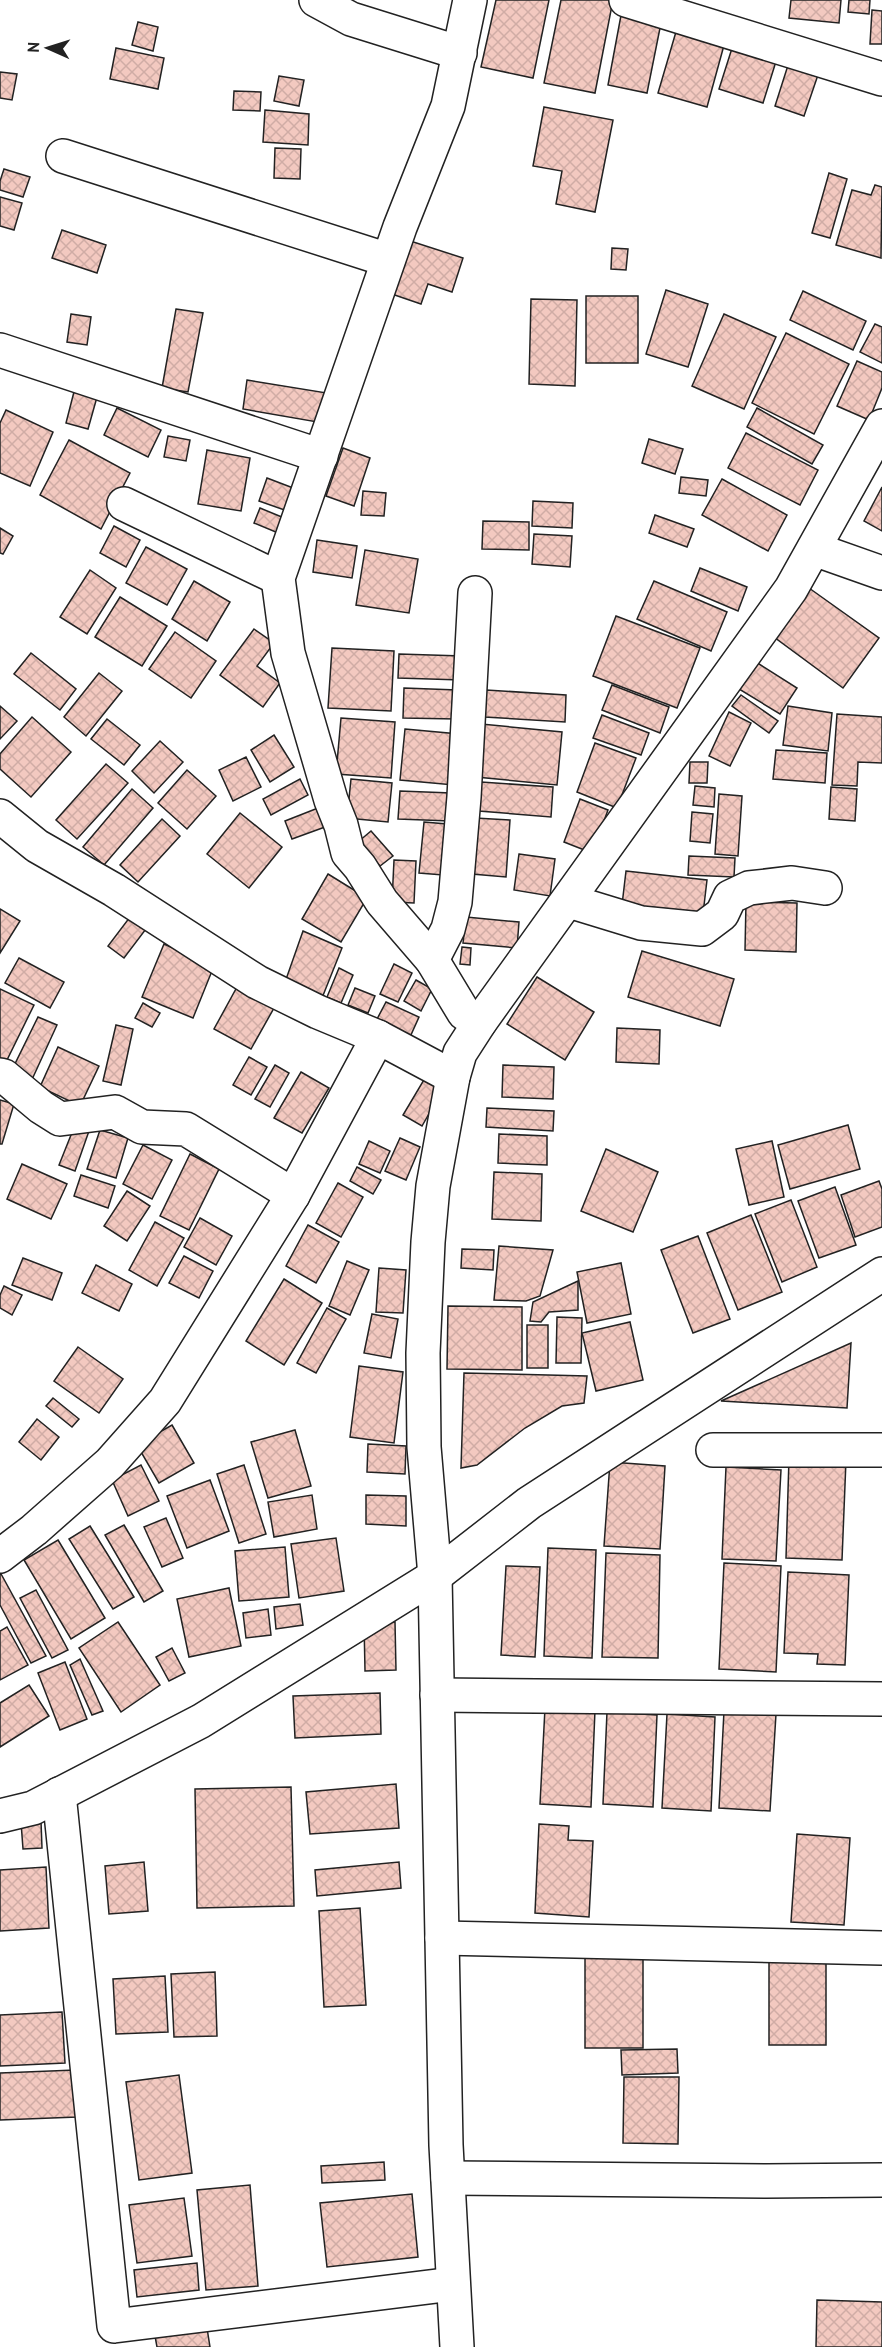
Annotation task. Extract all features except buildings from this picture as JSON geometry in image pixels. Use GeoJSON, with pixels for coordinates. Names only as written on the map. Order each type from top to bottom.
{"type":"FeatureCollection","features":[{"type":"Feature","properties":{"kind":"street"},"geometry":{"type":"LineString","coordinates":[[316,0],[351,19],[460,53]]}},
{"type":"Feature","properties":{"kind":"street"},"geometry":{"type":"LineString","coordinates":[[470,0],[448,105],[388,260],[278,578],[288,652],[348,853],[360,867],[382,902],[432,960],[464,1013],[480,1022]]}},
{"type":"Feature","properties":{"kind":"street"},"geometry":{"type":"LineString","coordinates":[[626,0],[882,79]]}},
{"type":"Feature","properties":{"kind":"street"},"geometry":{"type":"LineString","coordinates":[[63,156],[388,260]]}},
{"type":"Feature","properties":{"kind":"street"},"geometry":{"type":"LineString","coordinates":[[0,350],[321,456]]}},
{"type":"Feature","properties":{"kind":"street"},"geometry":{"type":"LineString","coordinates":[[457,2347],[448,2178],[435,1576],[424,1447],[423,1353],[433,1186],[453,1077],[460,1053],[480,1022],[791,590],[882,426]]}},
{"type":"Feature","properties":{"kind":"street"},"geometry":{"type":"LineString","coordinates":[[124,504],[278,578]]}},
{"type":"Feature","properties":{"kind":"street"},"geometry":{"type":"LineString","coordinates":[[814,549],[882,573]]}},
{"type":"Feature","properties":{"kind":"street"},"geometry":{"type":"LineString","coordinates":[[432,960],[448,929],[454,902],[465,797],[475,593]]}},
{"type":"Feature","properties":{"kind":"street"},"geometry":{"type":"LineString","coordinates":[[0,816],[37,846],[114,890],[257,982],[318,1012],[378,1037],[453,1077]]}},
{"type":"Feature","properties":{"kind":"street"},"geometry":{"type":"LineString","coordinates":[[569,901],[641,923],[702,929],[722,914],[729,897],[749,888],[792,883],[825,888]]}},
{"type":"Feature","properties":{"kind":"street"},"geometry":{"type":"LineString","coordinates":[[0,1556],[34,1530],[110,1463],[165,1401],[293,1195],[378,1037]]}},
{"type":"Feature","properties":{"kind":"street"},"geometry":{"type":"LineString","coordinates":[[0,1075],[60,1119],[115,1112],[142,1127],[186,1129],[293,1195]]}},
{"type":"Feature","properties":{"kind":"street"},"geometry":{"type":"LineString","coordinates":[[0,1816],[33,1808],[201,1721],[435,1576],[529,1503],[882,1274]]}},
{"type":"Feature","properties":{"kind":"street"},"geometry":{"type":"LineString","coordinates":[[713,1450],[882,1450]]}},
{"type":"Feature","properties":{"kind":"street"},"geometry":{"type":"LineString","coordinates":[[437,1695],[882,1699]]}},
{"type":"Feature","properties":{"kind":"street"},"geometry":{"type":"LineString","coordinates":[[59,1794],[115,2337],[453,2284]]}},
{"type":"Feature","properties":{"kind":"street"},"geometry":{"type":"LineString","coordinates":[[442,1938],[882,1948]]}},
{"type":"Feature","properties":{"kind":"street"},"geometry":{"type":"LineString","coordinates":[[448,2178],[882,2180]]}}]}
